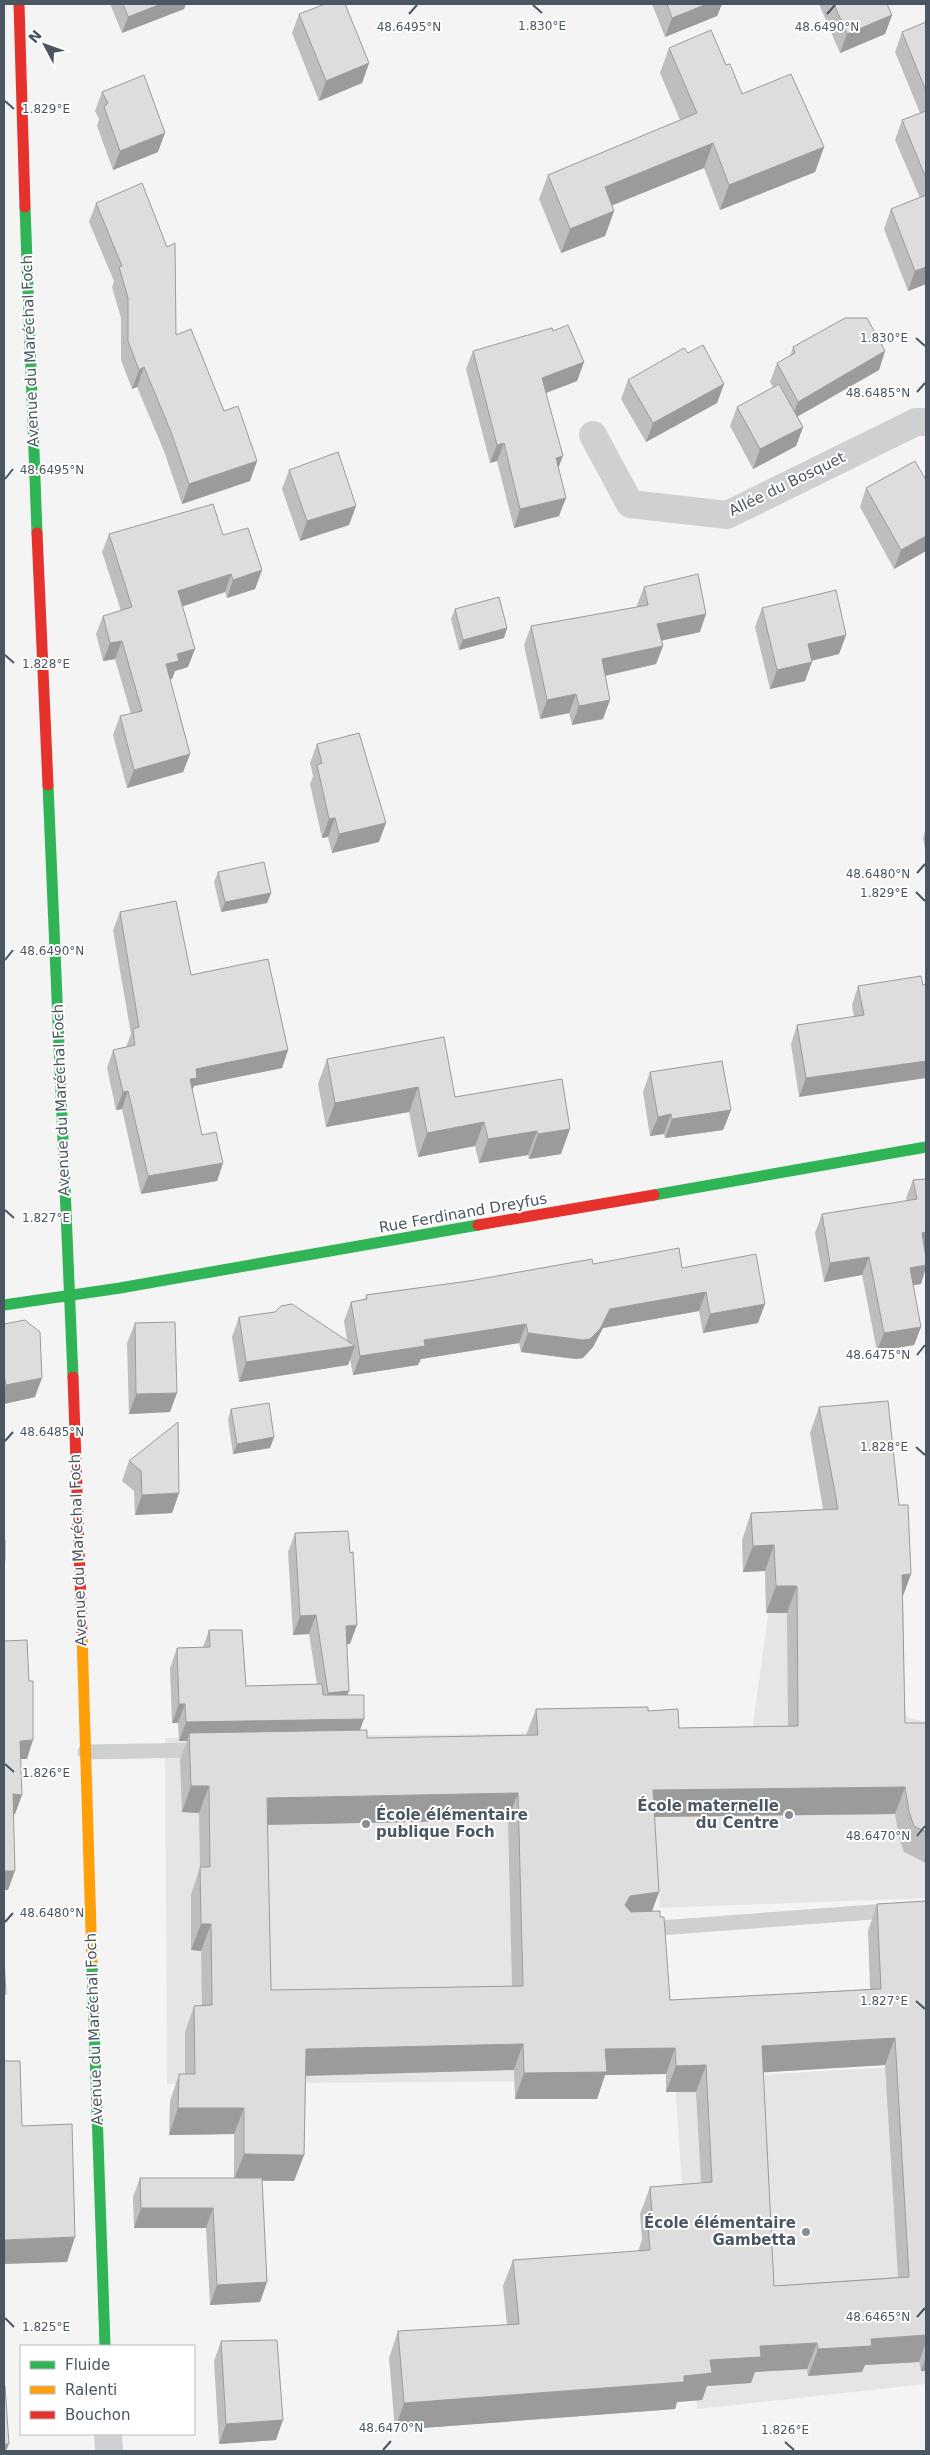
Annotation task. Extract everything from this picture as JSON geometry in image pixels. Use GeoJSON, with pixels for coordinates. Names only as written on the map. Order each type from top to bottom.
{"type":"FeatureCollection","features":[{"type":"Feature","properties":{"kind":"street","name":"Avenue du Maréchal Foch"},"geometry":{"type":"LineString","coordinates":[[19,4],[29,338],[69,1294],[105,2345]]}},
{"type":"Feature","properties":{"kind":"street","name":"Allée du Bosquet"},"geometry":{"type":"LineString","coordinates":[[593,435],[630,504],[727,515],[916,422],[926,422]]}},
{"type":"Feature","properties":{"kind":"street","name":"Rue Ferdinand Dreyfus"},"geometry":{"type":"LineString","coordinates":[[4,1305],[120,1288],[926,1147]]}},
{"type":"Feature","properties":{"kind":"street"},"geometry":{"type":"LineString","coordinates":[[108,2435],[109,2451]]}},
{"type":"Feature","properties":{"kind":"lane"},"geometry":{"type":"LineString","coordinates":[[85,1752],[217,1750]]}},
{"type":"Feature","properties":{"kind":"lane"},"geometry":{"type":"LineString","coordinates":[[634,1930],[926,1908]]}},
{"type":"Feature","properties":{"kind":"shaded area","name":"École maternelle du Centre"},"geometry":{"type":"Polygon","coordinates":[[[769,1609],[878,1614],[907,1717],[926,1722],[926,1898],[660,1908],[644,1732],[752,1731],[769,1609]]]}},
{"type":"Feature","properties":{"kind":"shaded area","name":"École élémentaire publique Foch"},"geometry":{"type":"Polygon","coordinates":[[[554,1733],[568,2081],[167,2084],[165,1738],[554,1733]]]}},
{"type":"Feature","properties":{"kind":"shaded area","name":"École élémentaire Gambetta"},"geometry":{"type":"Polygon","coordinates":[[[926,2065],[926,2384],[697,2409],[675,2080],[926,2065]]]}},
{"type":"Feature","properties":{"kind":"building"},"geometry":{"type":"Polygon","coordinates":[[[123,4],[161,4],[128,17],[123,4]]]}},
{"type":"Feature","properties":{"kind":"building"},"geometry":{"type":"Polygon","coordinates":[[[325,4],[345,4],[369,63],[326,81],[299,14],[325,4]]]}},
{"type":"Feature","properties":{"kind":"building"},"geometry":{"type":"Polygon","coordinates":[[[667,4],[707,4],[672,18],[667,4]]]}},
{"type":"Feature","properties":{"kind":"building"},"geometry":{"type":"Polygon","coordinates":[[[834,4],[887,4],[892,15],[847,34],[834,4]]]}},
{"type":"Feature","properties":{"kind":"building"},"geometry":{"type":"Polygon","coordinates":[[[926,22],[926,91],[902,32],[926,22]]]}},
{"type":"Feature","properties":{"kind":"building"},"geometry":{"type":"Polygon","coordinates":[[[711,30],[726,65],[730,64],[742,94],[791,74],[824,147],[729,185],[713,143],[605,187],[614,211],[570,229],[548,175],[697,113],[669,48],[711,30]]]}},
{"type":"Feature","properties":{"kind":"building"},"geometry":{"type":"Polygon","coordinates":[[[144,75],[165,133],[120,151],[104,107],[108,103],[102,92],[144,75]]]}},
{"type":"Feature","properties":{"kind":"building"},"geometry":{"type":"Polygon","coordinates":[[[926,111],[926,178],[902,120],[926,111]]]}},
{"type":"Feature","properties":{"kind":"building"},"geometry":{"type":"Polygon","coordinates":[[[142,183],[167,247],[175,243],[176,335],[191,329],[224,411],[238,406],[257,461],[189,484],[171,432],[144,367],[139,370],[128,341],[128,298],[119,267],[122,266],[96,203],[142,183]]]}},
{"type":"Feature","properties":{"kind":"building"},"geometry":{"type":"Polygon","coordinates":[[[926,195],[926,267],[915,271],[891,209],[926,195]]]}},
{"type":"Feature","properties":{"kind":"building"},"geometry":{"type":"Polygon","coordinates":[[[845,318],[867,318],[885,351],[798,402],[777,363],[795,353],[793,347],[845,318]]]}},
{"type":"Feature","properties":{"kind":"building"},"geometry":{"type":"Polygon","coordinates":[[[568,325],[584,362],[542,378],[563,456],[556,458],[566,498],[520,509],[504,443],[497,445],[473,351],[552,328],[553,331],[568,325]]]}},
{"type":"Feature","properties":{"kind":"building"},"geometry":{"type":"Polygon","coordinates":[[[703,345],[724,384],[653,423],[628,380],[684,348],[688,353],[703,345]]]}},
{"type":"Feature","properties":{"kind":"building"},"geometry":{"type":"Polygon","coordinates":[[[779,384],[803,427],[760,449],[737,407],[779,384]]]}},
{"type":"Feature","properties":{"kind":"building"},"geometry":{"type":"Polygon","coordinates":[[[338,452],[356,506],[307,521],[289,470],[338,452]]]}},
{"type":"Feature","properties":{"kind":"building"},"geometry":{"type":"Polygon","coordinates":[[[915,461],[926,480],[926,536],[901,550],[866,488],[915,461]]]}},
{"type":"Feature","properties":{"kind":"building"},"geometry":{"type":"Polygon","coordinates":[[[213,504],[223,535],[248,528],[262,570],[233,580],[231,574],[178,591],[195,649],[177,654],[179,661],[166,664],[190,754],[134,770],[120,716],[142,711],[122,641],[110,643],[103,616],[132,607],[109,534],[213,504]]]}},
{"type":"Feature","properties":{"kind":"building"},"geometry":{"type":"Polygon","coordinates":[[[698,574],[706,614],[657,624],[663,646],[602,659],[610,700],[579,706],[576,694],[547,700],[531,626],[648,605],[644,587],[698,574]]]}},
{"type":"Feature","properties":{"kind":"building"},"geometry":{"type":"Polygon","coordinates":[[[836,590],[846,635],[808,644],[812,662],[777,670],[762,608],[836,590]]]}},
{"type":"Feature","properties":{"kind":"building"},"geometry":{"type":"Polygon","coordinates":[[[499,597],[507,628],[463,640],[455,609],[499,597]]]}},
{"type":"Feature","properties":{"kind":"building"},"geometry":{"type":"Polygon","coordinates":[[[359,733],[386,823],[339,834],[335,818],[329,819],[317,765],[322,763],[317,744],[359,733]]]}},
{"type":"Feature","properties":{"kind":"building"},"geometry":{"type":"Polygon","coordinates":[[[264,862],[271,893],[225,902],[218,872],[264,862]]]}},
{"type":"Feature","properties":{"kind":"building"},"geometry":{"type":"Polygon","coordinates":[[[176,901],[191,975],[268,959],[288,1050],[196,1069],[197,1078],[190,1079],[202,1135],[216,1132],[223,1163],[148,1176],[128,1091],[123,1092],[113,1050],[135,1045],[133,1029],[139,1027],[120,912],[176,901]]]}},
{"type":"Feature","properties":{"kind":"building"},"geometry":{"type":"Polygon","coordinates":[[[921,976],[923,985],[926,984],[926,1061],[806,1078],[797,1025],[864,1015],[858,986],[921,976]]]}},
{"type":"Feature","properties":{"kind":"building"},"geometry":{"type":"Polygon","coordinates":[[[444,1037],[455,1097],[562,1079],[570,1129],[538,1134],[537,1131],[488,1139],[484,1122],[427,1133],[418,1087],[335,1103],[327,1059],[444,1037]]]}},
{"type":"Feature","properties":{"kind":"building"},"geometry":{"type":"Polygon","coordinates":[[[722,1061],[731,1110],[672,1119],[671,1114],[658,1117],[650,1072],[722,1061]]]}},
{"type":"Feature","properties":{"kind":"building"},"geometry":{"type":"Polygon","coordinates":[[[926,1179],[926,1232],[922,1233],[926,1265],[910,1268],[921,1327],[884,1333],[869,1257],[830,1263],[822,1214],[917,1199],[913,1180],[926,1179]]]}},
{"type":"Feature","properties":{"kind":"building"},"geometry":{"type":"Polygon","coordinates":[[[679,1248],[682,1268],[756,1254],[765,1304],[710,1314],[706,1292],[610,1309],[600,1329],[590,1339],[583,1340],[528,1333],[526,1324],[424,1340],[425,1346],[360,1356],[351,1302],[367,1299],[366,1295],[469,1281],[592,1259],[593,1264],[679,1248]]]}},
{"type":"Feature","properties":{"kind":"building"},"geometry":{"type":"Polygon","coordinates":[[[292,1304],[355,1346],[246,1362],[239,1317],[275,1312],[281,1306],[292,1304]]]}},
{"type":"Feature","properties":{"kind":"building"},"geometry":{"type":"Polygon","coordinates":[[[25,1320],[40,1332],[42,1378],[6,1385],[4,1374],[4,1324],[25,1320]]]}},
{"type":"Feature","properties":{"kind":"building"},"geometry":{"type":"Polygon","coordinates":[[[175,1322],[177,1393],[136,1394],[135,1323],[175,1322]]]}},
{"type":"Feature","properties":{"kind":"building"},"geometry":{"type":"Polygon","coordinates":[[[888,1401],[899,1505],[908,1505],[911,1574],[902,1575],[905,1723],[926,1723],[926,1832],[914,1826],[909,1812],[905,1787],[653,1790],[659,1892],[630,1896],[625,1905],[631,1912],[660,1911],[660,1917],[664,1917],[670,2000],[881,1989],[877,1904],[926,1901],[926,2335],[871,2339],[872,2346],[818,2349],[817,2343],[760,2346],[761,2357],[710,2360],[712,2373],[684,2376],[684,2382],[404,2403],[398,2331],[519,2324],[513,2260],[650,2250],[648,2225],[653,2225],[650,2187],[712,2182],[706,2065],[676,2066],[675,2048],[605,2049],[607,2072],[524,2073],[523,2044],[306,2049],[304,2155],[244,2154],[244,2108],[178,2108],[179,2074],[195,2074],[194,2006],[212,2005],[211,1924],[201,1924],[200,1867],[210,1867],[209,1786],[191,1786],[189,1733],[367,1730],[367,1738],[538,1735],[536,1709],[648,1707],[648,1711],[678,1709],[679,1728],[798,1726],[797,1586],[776,1586],[774,1545],[753,1546],[751,1513],[838,1509],[819,1407],[888,1401]],[[518,1793],[267,1798],[271,1990],[523,1986],[518,1793]],[[895,2038],[762,2046],[774,2286],[909,2277],[895,2038]]]}},
{"type":"Feature","properties":{"kind":"building"},"geometry":{"type":"Polygon","coordinates":[[[269,1403],[274,1437],[237,1444],[231,1409],[269,1403]]]}},
{"type":"Feature","properties":{"kind":"building"},"geometry":{"type":"Polygon","coordinates":[[[178,1422],[179,1493],[142,1495],[141,1471],[129,1461],[178,1422]]]}},
{"type":"Feature","properties":{"kind":"building"},"geometry":{"type":"Polygon","coordinates":[[[348,1531],[350,1553],[353,1552],[357,1625],[346,1626],[349,1691],[328,1693],[316,1615],[300,1616],[295,1533],[348,1531]]]}},
{"type":"Feature","properties":{"kind":"building"},"geometry":{"type":"Polygon","coordinates":[[[4,1539],[5,1560],[4,1562],[4,1539]]]}},
{"type":"Feature","properties":{"kind":"building"},"geometry":{"type":"Polygon","coordinates":[[[209,1630],[242,1630],[246,1686],[322,1684],[323,1695],[364,1695],[364,1719],[186,1722],[185,1704],[179,1704],[177,1648],[210,1647],[209,1630]]]}},
{"type":"Feature","properties":{"kind":"building"},"geometry":{"type":"Polygon","coordinates":[[[27,1640],[29,1681],[33,1681],[33,1740],[20,1741],[22,1795],[13,1794],[15,1871],[4,1871],[4,1641],[27,1640]]]}},
{"type":"Feature","properties":{"kind":"building"},"geometry":{"type":"Polygon","coordinates":[[[4,1957],[6,1994],[4,1994],[4,1957]]]}},
{"type":"Feature","properties":{"kind":"building"},"geometry":{"type":"Polygon","coordinates":[[[4,2061],[20,2061],[22,2126],[72,2124],[75,2237],[4,2240],[4,2061]]]}},
{"type":"Feature","properties":{"kind":"building"},"geometry":{"type":"Polygon","coordinates":[[[140,2178],[262,2178],[267,2282],[217,2285],[213,2208],[141,2208],[140,2178]]]}},
{"type":"Feature","properties":{"kind":"building"},"geometry":{"type":"Polygon","coordinates":[[[277,2340],[283,2420],[226,2424],[221,2341],[277,2340]]]}},
{"type":"Feature","properties":{"kind":"building"},"geometry":{"type":"Polygon","coordinates":[[[5,2386],[9,2444],[4,2444],[5,2386]]]}},
{"type":"Feature","properties":{"kind":"traffic: fast"},"geometry":{"type":"LineString","coordinates":[[25,207],[37,533]]}},
{"type":"Feature","properties":{"kind":"traffic: fast"},"geometry":{"type":"LineString","coordinates":[[48,785],[73,1377]]}},
{"type":"Feature","properties":{"kind":"traffic: fast"},"geometry":{"type":"LineString","coordinates":[[654,1195],[926,1147]]}},
{"type":"Feature","properties":{"kind":"traffic: fast"},"geometry":{"type":"LineString","coordinates":[[4,1305],[120,1288],[478,1225]]}},
{"type":"Feature","properties":{"kind":"traffic: fast"},"geometry":{"type":"LineString","coordinates":[[92,1963],[105,2345]]}},
{"type":"Feature","properties":{"kind":"traffic: slow"},"geometry":{"type":"LineString","coordinates":[[82,1634],[92,1963]]}},
{"type":"Feature","properties":{"kind":"traffic: jam"},"geometry":{"type":"LineString","coordinates":[[19,4],[25,207]]}},
{"type":"Feature","properties":{"kind":"traffic: jam"},"geometry":{"type":"LineString","coordinates":[[37,533],[48,785]]}},
{"type":"Feature","properties":{"kind":"traffic: jam"},"geometry":{"type":"LineString","coordinates":[[478,1225],[654,1195]]}},
{"type":"Feature","properties":{"kind":"traffic: jam"},"geometry":{"type":"LineString","coordinates":[[73,1377],[82,1634]]}},
{"type":"Feature","properties":{"kind":"place","name":"École maternelle du Centre"},"geometry":{"type":"Point","coordinates":[789,1815]}},
{"type":"Feature","properties":{"kind":"place","name":"École élémentaire publique Foch"},"geometry":{"type":"Point","coordinates":[366,1824]}},
{"type":"Feature","properties":{"kind":"place","name":"École élémentaire Gambetta"},"geometry":{"type":"Point","coordinates":[806,2232]}}]}
